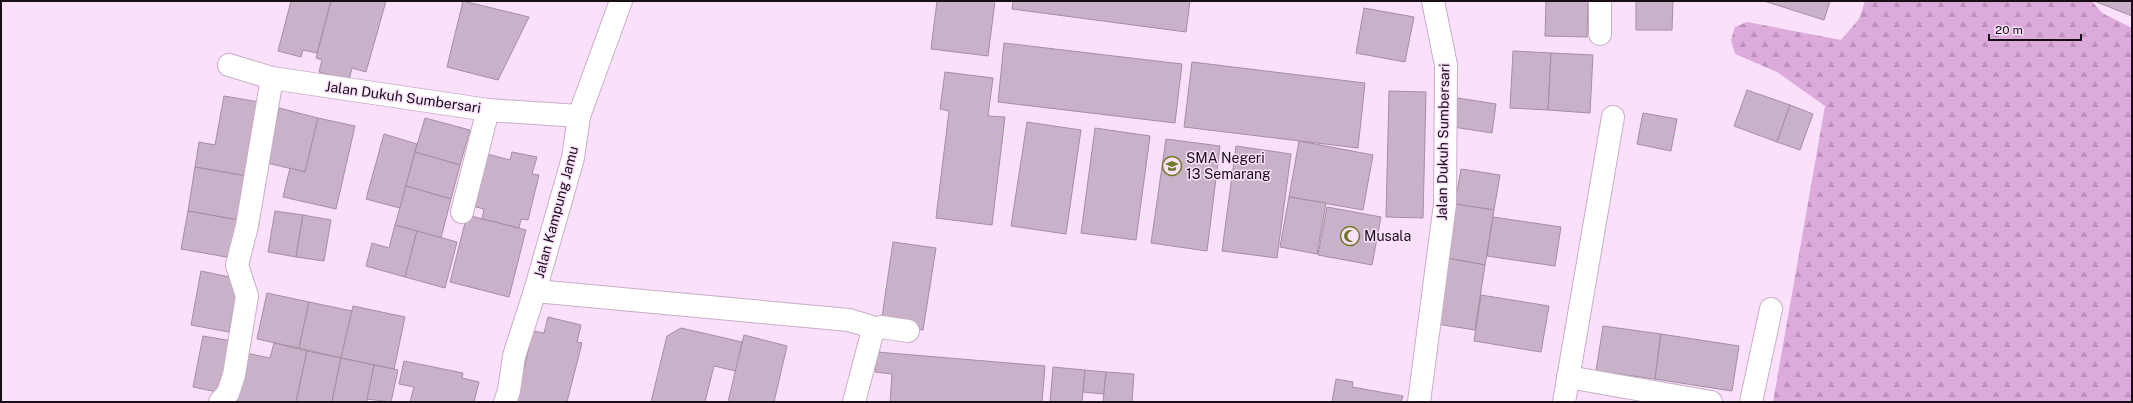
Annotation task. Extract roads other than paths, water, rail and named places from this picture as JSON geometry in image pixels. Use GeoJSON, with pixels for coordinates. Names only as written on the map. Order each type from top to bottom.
{"type":"FeatureCollection","features":[{"type":"Feature","properties":{"kind":"street","name":"Jalan Kampung Jamu"},"geometry":{"type":"LineString","coordinates":[[505,402],[509,391],[514,356],[535,291],[573,158],[579,116],[621,1]]}},
{"type":"Feature","properties":{"kind":"street","name":"Jalan Dukuh Sumbersari"},"geometry":{"type":"LineString","coordinates":[[1419,402],[1445,204],[1446,65],[1433,1]]}},
{"type":"Feature","properties":{"kind":"street"},"geometry":{"type":"LineString","coordinates":[[1600,1],[1600,34]]}},
{"type":"Feature","properties":{"kind":"street","name":"Jalan Dukuh Sumbersari"},"geometry":{"type":"LineString","coordinates":[[229,65],[272,78],[488,110],[579,116]]}},
{"type":"Feature","properties":{"kind":"street"},"geometry":{"type":"LineString","coordinates":[[220,402],[228,393],[234,375],[247,296],[237,265],[247,226],[272,78]]}},
{"type":"Feature","properties":{"kind":"street"},"geometry":{"type":"LineString","coordinates":[[462,212],[488,110]]}},
{"type":"Feature","properties":{"kind":"street"},"geometry":{"type":"LineString","coordinates":[[1564,402],[1613,117]]}},
{"type":"Feature","properties":{"kind":"street"},"geometry":{"type":"LineString","coordinates":[[535,291],[863,324],[908,331]]}},
{"type":"Feature","properties":{"kind":"street"},"geometry":{"type":"LineString","coordinates":[[1752,402],[1770,309]]}},
{"type":"Feature","properties":{"kind":"street"},"geometry":{"type":"LineString","coordinates":[[854,402],[873,330],[863,324]]}},
{"type":"Feature","properties":{"kind":"street"},"geometry":{"type":"LineString","coordinates":[[1568,377],[1711,402]]}},
{"type":"Feature","properties":{"kind":"place","name":"SMA Negeri 13 Semarang"},"geometry":{"type":"Point","coordinates":[1172,166]}},
{"type":"Feature","properties":{"kind":"place","name":"Musala"},"geometry":{"type":"Point","coordinates":[1350,236]}}]}
